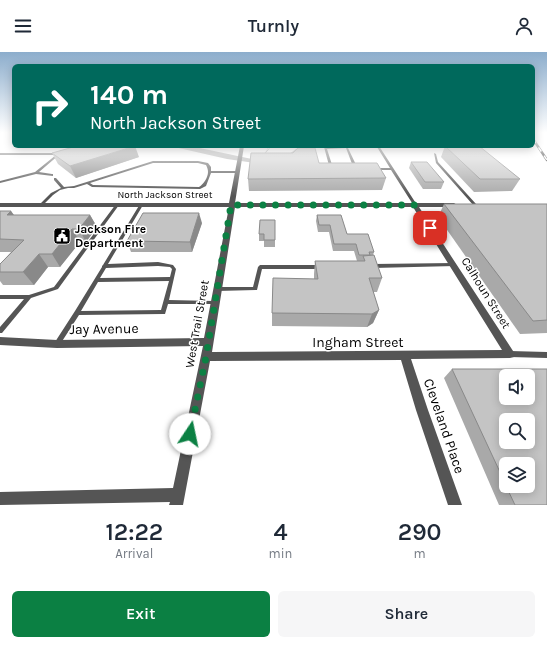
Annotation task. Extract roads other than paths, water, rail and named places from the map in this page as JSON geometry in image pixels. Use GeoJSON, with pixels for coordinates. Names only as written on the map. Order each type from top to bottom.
{"type":"FeatureCollection","features":[{"type":"Feature","properties":{"kind":"street","name":"West Trail Street"},"geometry":{"type":"LineString","coordinates":[[177,500],[206,357],[216,289],[241,153]]}},
{"type":"Feature","properties":{"kind":"street","name":"North Jackson Street"},"geometry":{"type":"LineString","coordinates":[[0,205],[460,205]]}},
{"type":"Feature","properties":{"kind":"street","name":"Calhoun Street"},"geometry":{"type":"LineString","coordinates":[[415,205],[510,354]]}},
{"type":"Feature","properties":{"kind":"street"},"geometry":{"type":"LineString","coordinates":[[468,205],[483,205]]}},
{"type":"Feature","properties":{"kind":"street","name":"Jay Avenue"},"geometry":{"type":"LineString","coordinates":[[0,341],[57,344],[208,342]]}},
{"type":"Feature","properties":{"kind":"street","name":"Ingham Street"},"geometry":{"type":"LineString","coordinates":[[206,357],[510,354]]}},
{"type":"Feature","properties":{"kind":"street","name":"Cleveland Place"},"geometry":{"type":"LineString","coordinates":[[405,356],[455,505]]}},
{"type":"Feature","properties":{"kind":"street"},"geometry":{"type":"LineString","coordinates":[[0,499],[177,500]]}},
{"type":"Feature","properties":{"kind":"lane"},"geometry":{"type":"LineString","coordinates":[[327,153],[331,168],[336,169]]}},
{"type":"Feature","properties":{"kind":"lane"},"geometry":{"type":"LineString","coordinates":[[349,153],[356,169]]}},
{"type":"Feature","properties":{"kind":"lane"},"geometry":{"type":"LineString","coordinates":[[382,153],[415,205]]}},
{"type":"Feature","properties":{"kind":"lane"},"geometry":{"type":"LineString","coordinates":[[0,154],[59,154],[36,173]]}},
{"type":"Feature","properties":{"kind":"lane"},"geometry":{"type":"LineString","coordinates":[[435,154],[437,162],[475,205]]}},
{"type":"Feature","properties":{"kind":"lane"},"geometry":{"type":"LineString","coordinates":[[210,172],[239,161]]}},
{"type":"Feature","properties":{"kind":"lane"},"geometry":{"type":"LineString","coordinates":[[41,205],[62,187],[74,187],[152,162],[198,162],[207,164],[210,172],[205,185],[200,188],[92,186],[88,183]]}},
{"type":"Feature","properties":{"kind":"lane"},"geometry":{"type":"LineString","coordinates":[[349,169],[363,169]]}},
{"type":"Feature","properties":{"kind":"lane"},"geometry":{"type":"LineString","coordinates":[[370,169],[392,169]]}},
{"type":"Feature","properties":{"kind":"lane"},"geometry":{"type":"LineString","coordinates":[[0,182],[36,173],[52,175]]}},
{"type":"Feature","properties":{"kind":"lane"},"geometry":{"type":"LineString","coordinates":[[55,178],[62,187]]}},
{"type":"Feature","properties":{"kind":"lane"},"geometry":{"type":"LineString","coordinates":[[0,297],[29,296],[56,288],[117,205]]}},
{"type":"Feature","properties":{"kind":"lane"},"geometry":{"type":"LineString","coordinates":[[57,344],[77,313],[140,205]]}},
{"type":"Feature","properties":{"kind":"lane"},"geometry":{"type":"LineString","coordinates":[[77,313],[163,312],[174,269],[171,266],[158,264],[104,266]]}},
{"type":"Feature","properties":{"kind":"lane"},"geometry":{"type":"LineString","coordinates":[[370,266],[454,265]]}},
{"type":"Feature","properties":{"kind":"lane"},"geometry":{"type":"LineString","coordinates":[[216,289],[255,289],[260,266],[323,267]]}},
{"type":"Feature","properties":{"kind":"lane"},"geometry":{"type":"LineString","coordinates":[[96,280],[172,279]]}},
{"type":"Feature","properties":{"kind":"lane"},"geometry":{"type":"LineString","coordinates":[[0,331],[29,296]]}},
{"type":"Feature","properties":{"kind":"lane"},"geometry":{"type":"LineString","coordinates":[[166,302],[214,303]]}},
{"type":"Feature","properties":{"kind":"lane"},"geometry":{"type":"LineString","coordinates":[[510,354],[547,355]]}},
{"type":"Feature","properties":{"kind":"railway"},"geometry":{"type":"LineString","coordinates":[[542,153],[547,160]]}},
{"type":"Feature","properties":{"kind":"place","name":"Jackson Fire Department"},"geometry":{"type":"Point","coordinates":[62,236]}}]}
